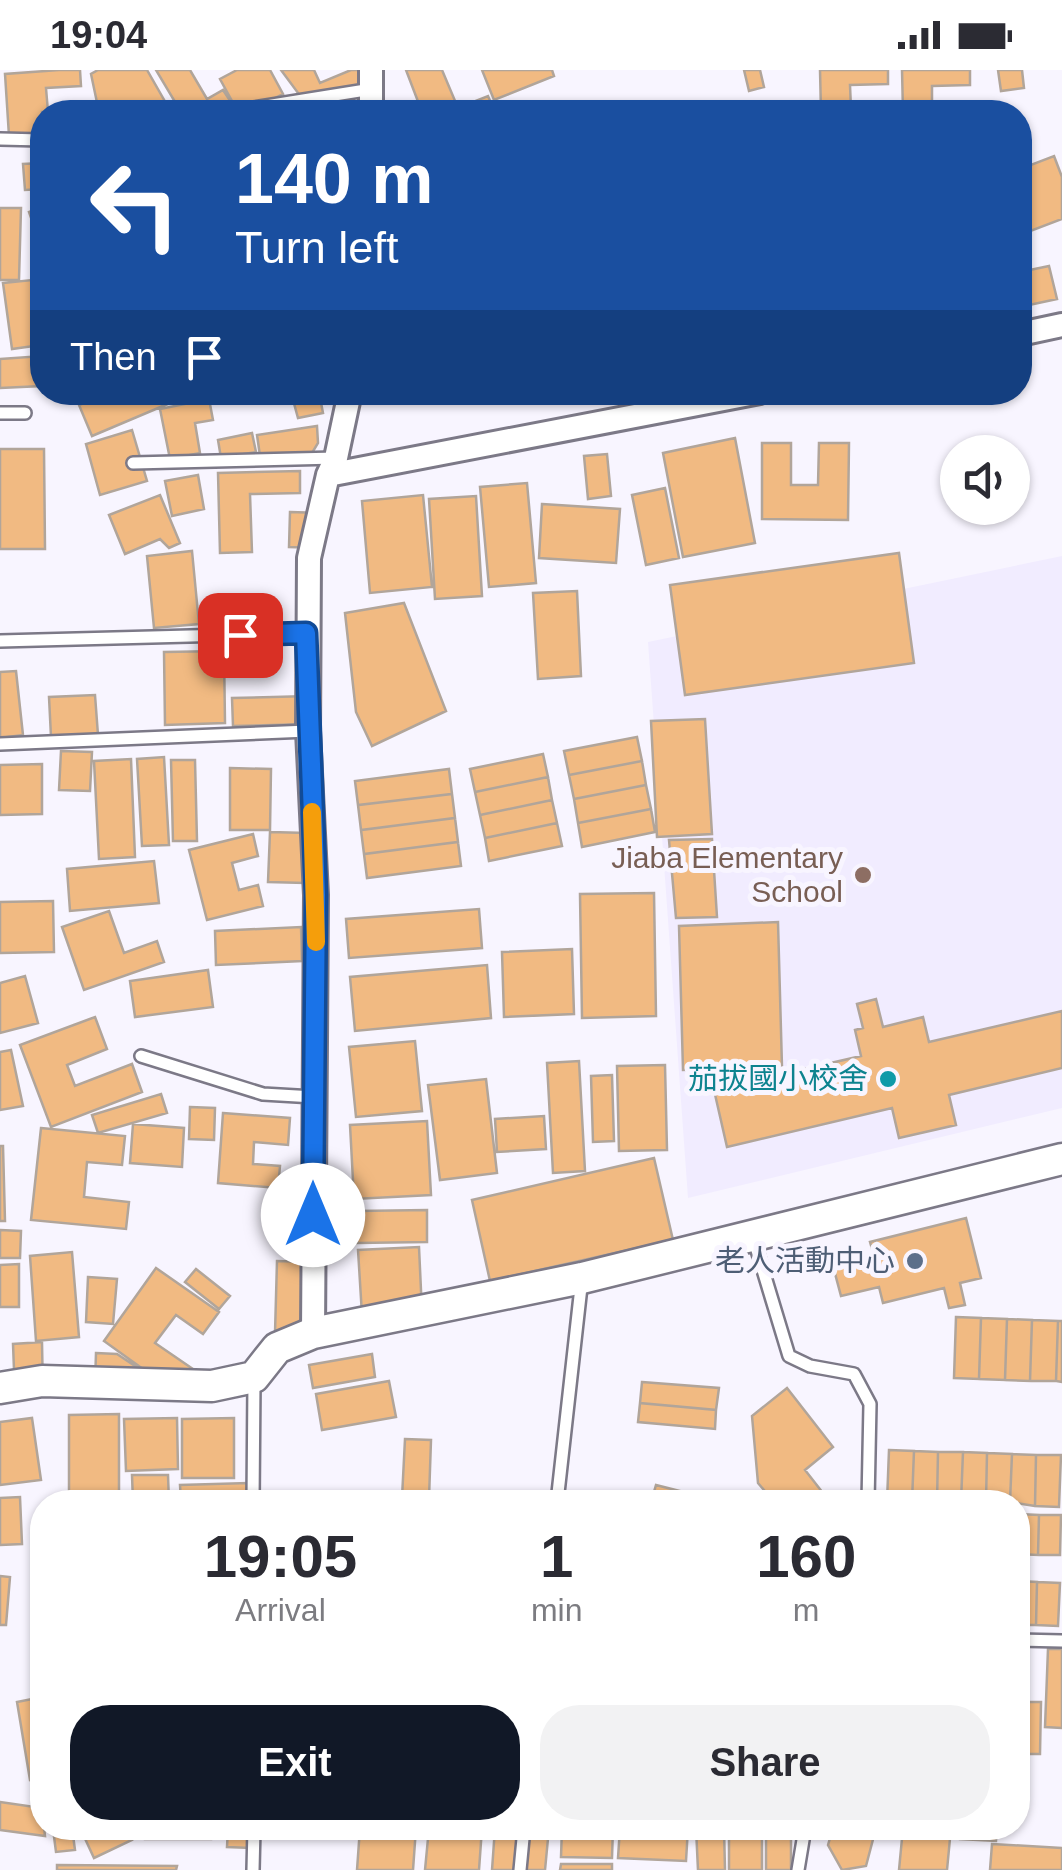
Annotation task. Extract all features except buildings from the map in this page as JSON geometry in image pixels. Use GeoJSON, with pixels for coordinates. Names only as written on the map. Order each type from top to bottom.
{"type":"FeatureCollection","features":[{"type":"Feature","properties":{"kind":"street"},"geometry":{"type":"LineString","coordinates":[[1032,331],[1062,325]]}},
{"type":"Feature","properties":{"kind":"street"},"geometry":{"type":"LineString","coordinates":[[312,1333],[316,895],[308,732],[308,558],[347,405]]}},
{"type":"Feature","properties":{"kind":"street"},"geometry":{"type":"LineString","coordinates":[[332,467],[686,405]]}},
{"type":"Feature","properties":{"kind":"street"},"geometry":{"type":"LineString","coordinates":[[0,1388],[42,1380],[212,1386],[254,1377],[277,1348],[312,1333],[582,1278],[1062,1159]]}},
{"type":"Feature","properties":{"kind":"lane"},"geometry":{"type":"LineString","coordinates":[[310,100],[372,91]]}},
{"type":"Feature","properties":{"kind":"lane"},"geometry":{"type":"LineString","coordinates":[[0,138],[30,139]]}},
{"type":"Feature","properties":{"kind":"lane"},"geometry":{"type":"LineString","coordinates":[[0,413],[26,414]]}},
{"type":"Feature","properties":{"kind":"lane"},"geometry":{"type":"LineString","coordinates":[[133,464],[332,467]]}},
{"type":"Feature","properties":{"kind":"lane"},"geometry":{"type":"LineString","coordinates":[[0,641],[306,633]]}},
{"type":"Feature","properties":{"kind":"lane"},"geometry":{"type":"LineString","coordinates":[[0,744],[308,732]]}},
{"type":"Feature","properties":{"kind":"lane"},"geometry":{"type":"LineString","coordinates":[[142,1056],[264,1094],[314,1097]]}},
{"type":"Feature","properties":{"kind":"lane"},"geometry":{"type":"LineString","coordinates":[[753,1236],[788,1356],[810,1366],[854,1374],[870,1404],[868,1490]]}},
{"type":"Feature","properties":{"kind":"lane"},"geometry":{"type":"LineString","coordinates":[[558,1490],[582,1278]]}},
{"type":"Feature","properties":{"kind":"lane"},"geometry":{"type":"LineString","coordinates":[[253,1490],[254,1377]]}},
{"type":"Feature","properties":{"kind":"lane"},"geometry":{"type":"LineString","coordinates":[[1030,1640],[1062,1641]]}},
{"type":"Feature","properties":{"kind":"lane"},"geometry":{"type":"LineString","coordinates":[[253,1870],[254,1840]]}},
{"type":"Feature","properties":{"kind":"lane"},"geometry":{"type":"LineString","coordinates":[[520,1870],[523,1840]]}},
{"type":"Feature","properties":{"kind":"lane"},"geometry":{"type":"LineString","coordinates":[[798,1870],[803,1840]]}},
{"type":"Feature","properties":{"kind":"shaded area","name":"Jiaba Elementary School"},"geometry":{"type":"Polygon","coordinates":[[[1062,556],[1062,1108],[688,1198],[648,642],[1062,556]]]}},
{"type":"Feature","properties":{"kind":"slow traffic"},"geometry":{"type":"LineString","coordinates":[[312,812],[316,942]]}},
{"type":"Feature","properties":{"kind":"place","name":"Jiaba Elementary School"},"geometry":{"type":"Point","coordinates":[863,875]}},
{"type":"Feature","properties":{"kind":"place","name":"茄拔國小校舍"},"geometry":{"type":"Point","coordinates":[888,1079]}},
{"type":"Feature","properties":{"kind":"place","name":"老人活動中心"},"geometry":{"type":"Point","coordinates":[915,1261]}},
{"type":"Feature","properties":{"kind":"route"},"geometry":{"type":"LineString","coordinates":[[240,635],[306,633],[316,895],[313,1215]]}}]}
